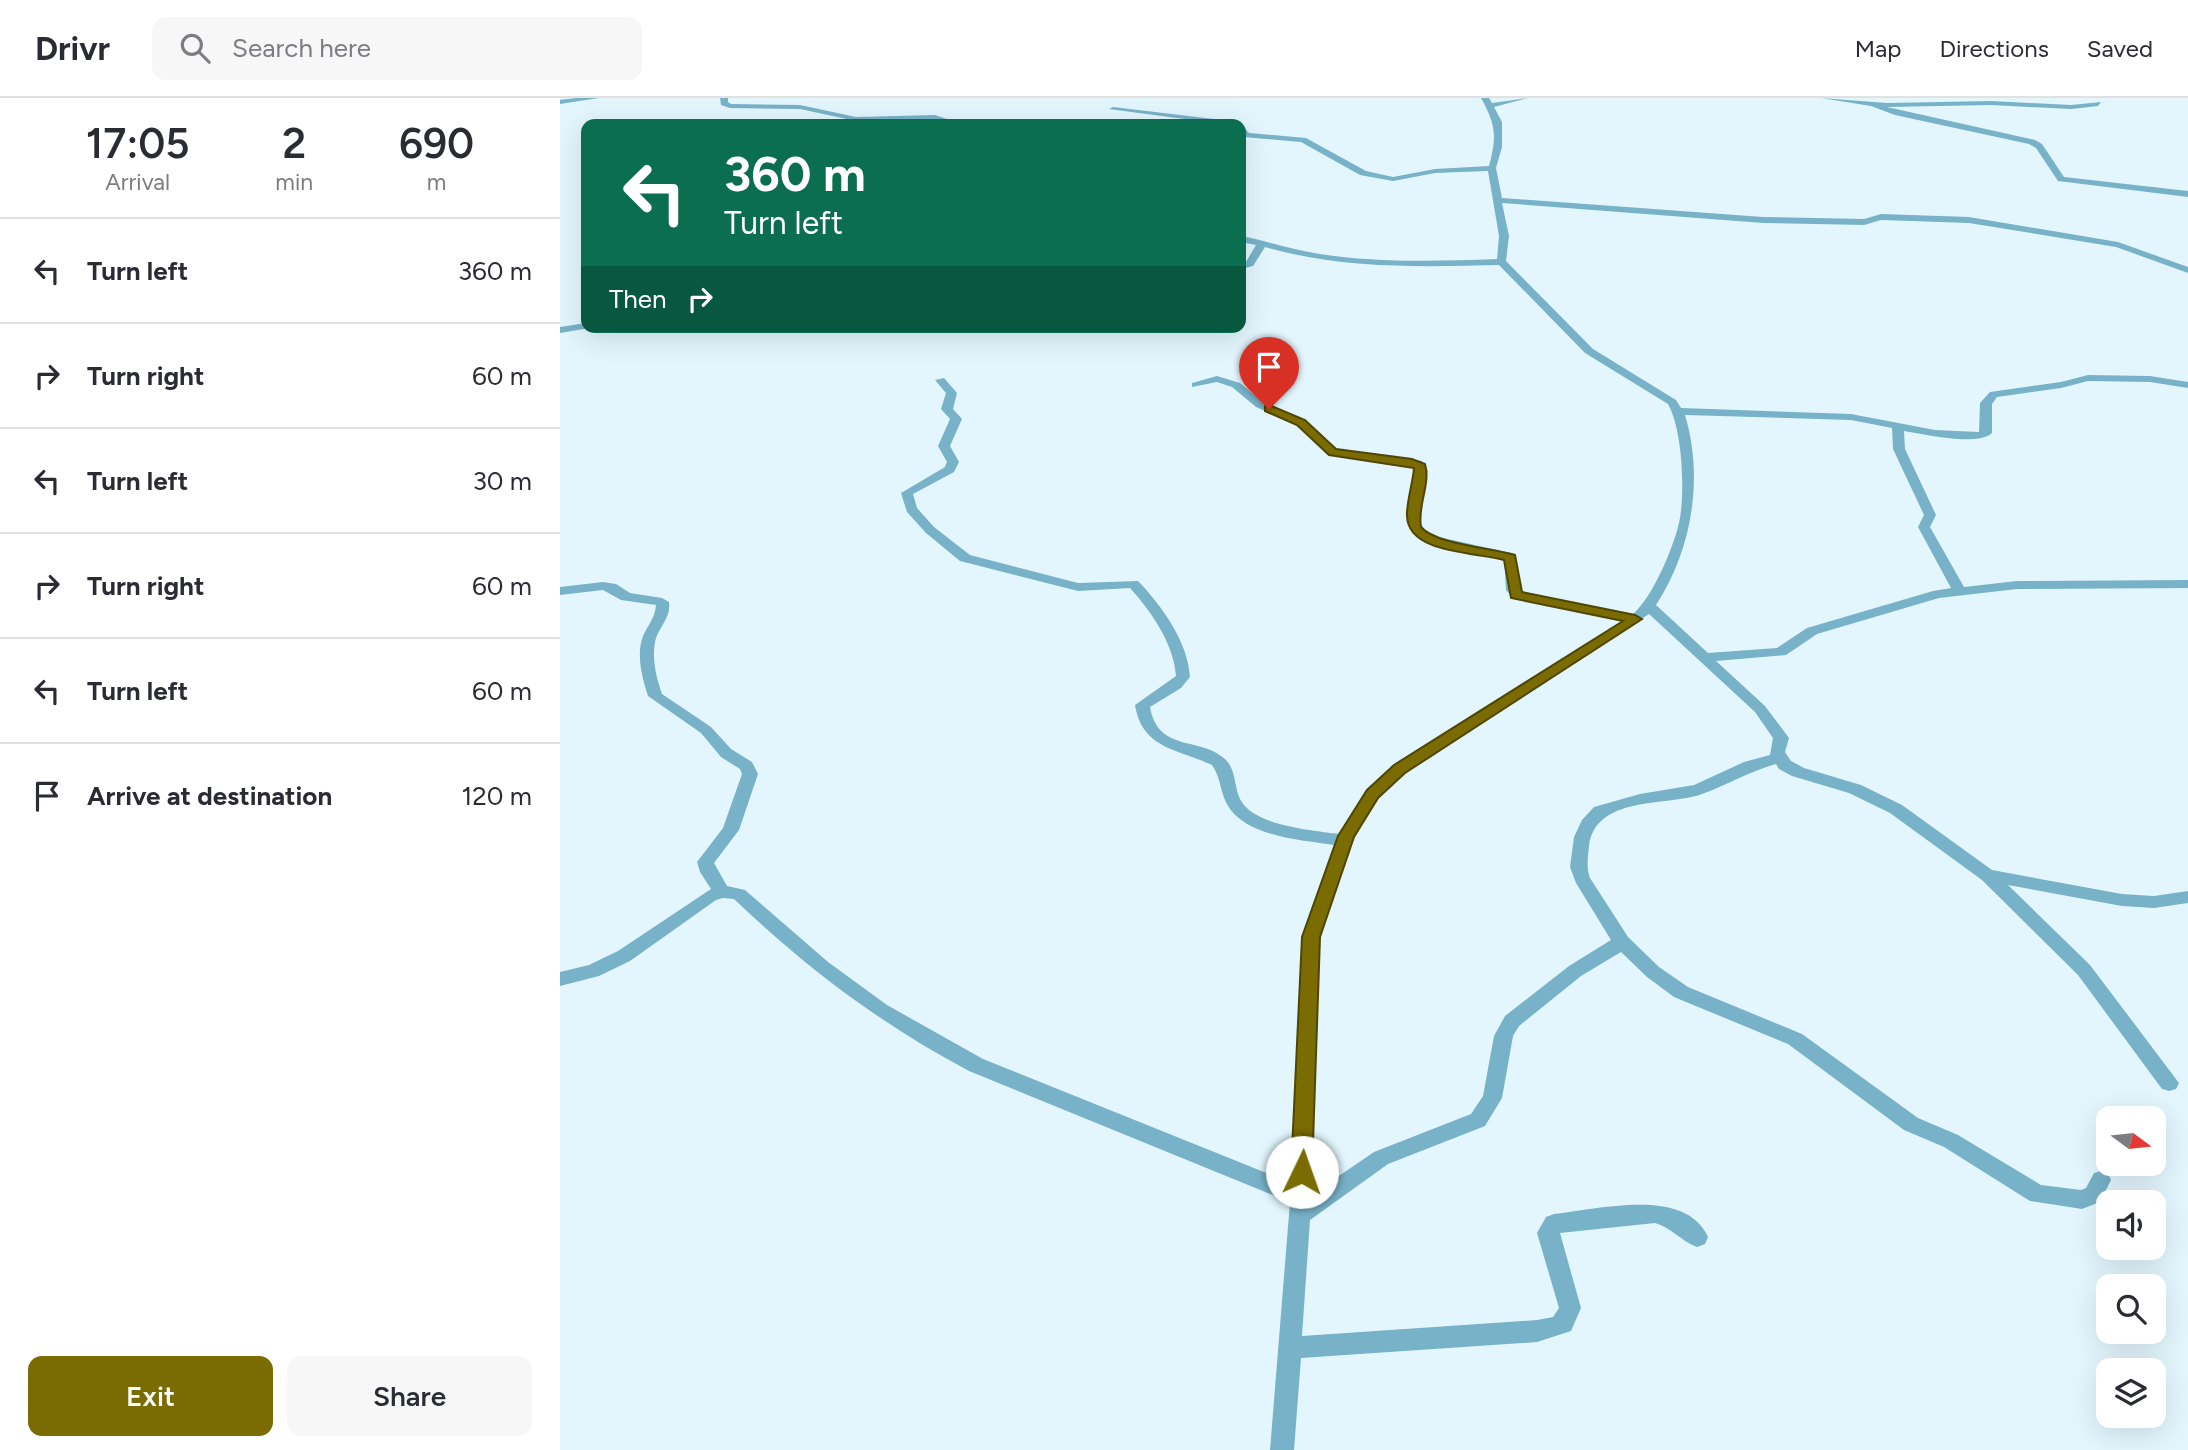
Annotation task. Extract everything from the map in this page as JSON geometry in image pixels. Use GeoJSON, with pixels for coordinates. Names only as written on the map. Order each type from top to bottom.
{"type":"FeatureCollection","features":[{"type":"Feature","properties":{"kind":"street"},"geometry":{"type":"LineString","coordinates":[[560,102],[595,98]]}},
{"type":"Feature","properties":{"kind":"street"},"geometry":{"type":"LineString","coordinates":[[724,98],[724,103],[730,106],[800,107],[856,119],[941,119]]}},
{"type":"Feature","properties":{"kind":"street"},"geometry":{"type":"LineString","coordinates":[[1501,262],[1504,236],[1492,168],[1498,147],[1498,122],[1488,102],[1524,98]]}},
{"type":"Feature","properties":{"kind":"street"},"geometry":{"type":"LineString","coordinates":[[1825,98],[1870,102],[1998,103],[2070,107],[2098,104]]}},
{"type":"Feature","properties":{"kind":"street"},"geometry":{"type":"LineString","coordinates":[[1870,102],[1895,113],[2032,142],[2039,146],[2061,179],[2188,194]]}},
{"type":"Feature","properties":{"kind":"street"},"geometry":{"type":"LineString","coordinates":[[1113,109],[1192,119]]}},
{"type":"Feature","properties":{"kind":"street"},"geometry":{"type":"LineString","coordinates":[[1246,134],[1303,140],[1363,173],[1388,178],[1451,169],[1492,168]]}},
{"type":"Feature","properties":{"kind":"street"},"geometry":{"type":"LineString","coordinates":[[1497,200],[1763,219],[1864,222],[1881,217],[1969,220],[2118,245],[2188,270]]}},
{"type":"Feature","properties":{"kind":"street"},"geometry":{"type":"LineString","coordinates":[[1246,240],[1308,254],[1380,261],[1501,262],[1589,351],[1672,402],[1680,416],[1687,450],[1686,518],[1675,552],[1649,606],[1635,619],[1399,769],[1373,794],[1344,842],[1311,937],[1300,1206],[1282,1450]]}},
{"type":"Feature","properties":{"kind":"street"},"geometry":{"type":"LineString","coordinates":[[1246,265],[1250,264],[1262,243]]}},
{"type":"Feature","properties":{"kind":"street"},"geometry":{"type":"LineString","coordinates":[[560,330],[581,327]]}},
{"type":"Feature","properties":{"kind":"street"},"geometry":{"type":"LineString","coordinates":[[1675,411],[1851,417],[1898,427],[1981,436],[1986,433],[1986,403],[1994,394],[2061,385],[2088,378],[2150,379],[2188,385]]}},
{"type":"Feature","properties":{"kind":"street"},"geometry":{"type":"LineString","coordinates":[[1196,385],[1217,379],[1236,385],[1260,405],[1301,422],[1335,453],[1416,463],[1422,471],[1412,514],[1420,534],[1440,545],[1482,550],[1510,557],[1516,595],[1635,619]]}},
{"type":"Feature","properties":{"kind":"street"},"geometry":{"type":"LineString","coordinates":[[940,380],[952,393],[947,410],[956,419],[944,446],[953,462],[950,469],[907,493],[911,509],[939,540],[973,561],[1078,587],[1118,583],[1137,587],[1183,662],[1183,677],[1176,685],[1142,705],[1146,720],[1163,742],[1218,761],[1224,767],[1228,791],[1240,813],[1286,830],[1344,842]]}},
{"type":"Feature","properties":{"kind":"street"},"geometry":{"type":"LineString","coordinates":[[1898,427],[1899,449],[1930,514],[1924,527],[1959,591]]}},
{"type":"Feature","properties":{"kind":"street"},"geometry":{"type":"LineString","coordinates":[[1706,657],[1774,654],[1825,626],[1919,598],[1959,591],[2017,585],[2188,584]]}},
{"type":"Feature","properties":{"kind":"street"},"geometry":{"type":"LineString","coordinates":[[560,591],[608,585],[619,588],[626,597],[663,602],[662,615],[649,639],[648,650],[655,696],[706,730],[726,753],[746,766],[750,774],[731,830],[705,862],[708,872],[722,891]]}},
{"type":"Feature","properties":{"kind":"street"},"geometry":{"type":"LineString","coordinates":[[1649,606],[1706,657],[1769,721],[1781,738],[1777,752],[1779,758],[1750,766],[1697,790],[1640,799],[1600,811],[1588,824],[1582,837],[1578,867],[1582,879],[1622,942],[1653,972],[1681,992],[1795,1038],[1911,1124],[1951,1141],[2037,1194],[2082,1200],[2093,1195],[2101,1180]]}},
{"type":"Feature","properties":{"kind":"street"},"geometry":{"type":"LineString","coordinates":[[1777,752],[1785,765],[1798,772],[1855,789],[1896,809],[1987,875],[2025,909],[2084,970],[2169,1083]]}},
{"type":"Feature","properties":{"kind":"street"},"geometry":{"type":"LineString","coordinates":[[1987,875],[2122,900],[2154,902],[2188,897]]}},
{"type":"Feature","properties":{"kind":"street"},"geometry":{"type":"LineString","coordinates":[[560,979],[593,971],[624,956],[722,891],[739,894],[825,972],[895,1021],[936,1045],[976,1065],[1300,1206]]}},
{"type":"Feature","properties":{"kind":"street"},"geometry":{"type":"LineString","coordinates":[[1300,1206],[1381,1158],[1478,1119],[1492,1098],[1504,1036],[1512,1021],[1574,971],[1622,942]]}},
{"type":"Feature","properties":{"kind":"street"},"geometry":{"type":"LineString","coordinates":[[1291,1348],[1537,1331],[1564,1325],[1569,1320],[1570,1308],[1548,1233],[1554,1224],[1654,1213],[1676,1219],[1697,1237]]}},
{"type":"Feature","properties":{"kind":"route"},"geometry":{"type":"LineString","coordinates":[[1269,409],[1301,422],[1333,452],[1412,462],[1421,466],[1419,493],[1412,514],[1412,522],[1420,534],[1440,545],[1501,553],[1510,557],[1513,592],[1516,595],[1635,619],[1399,769],[1373,794],[1346,836],[1311,937],[1302,1172]]}}]}
